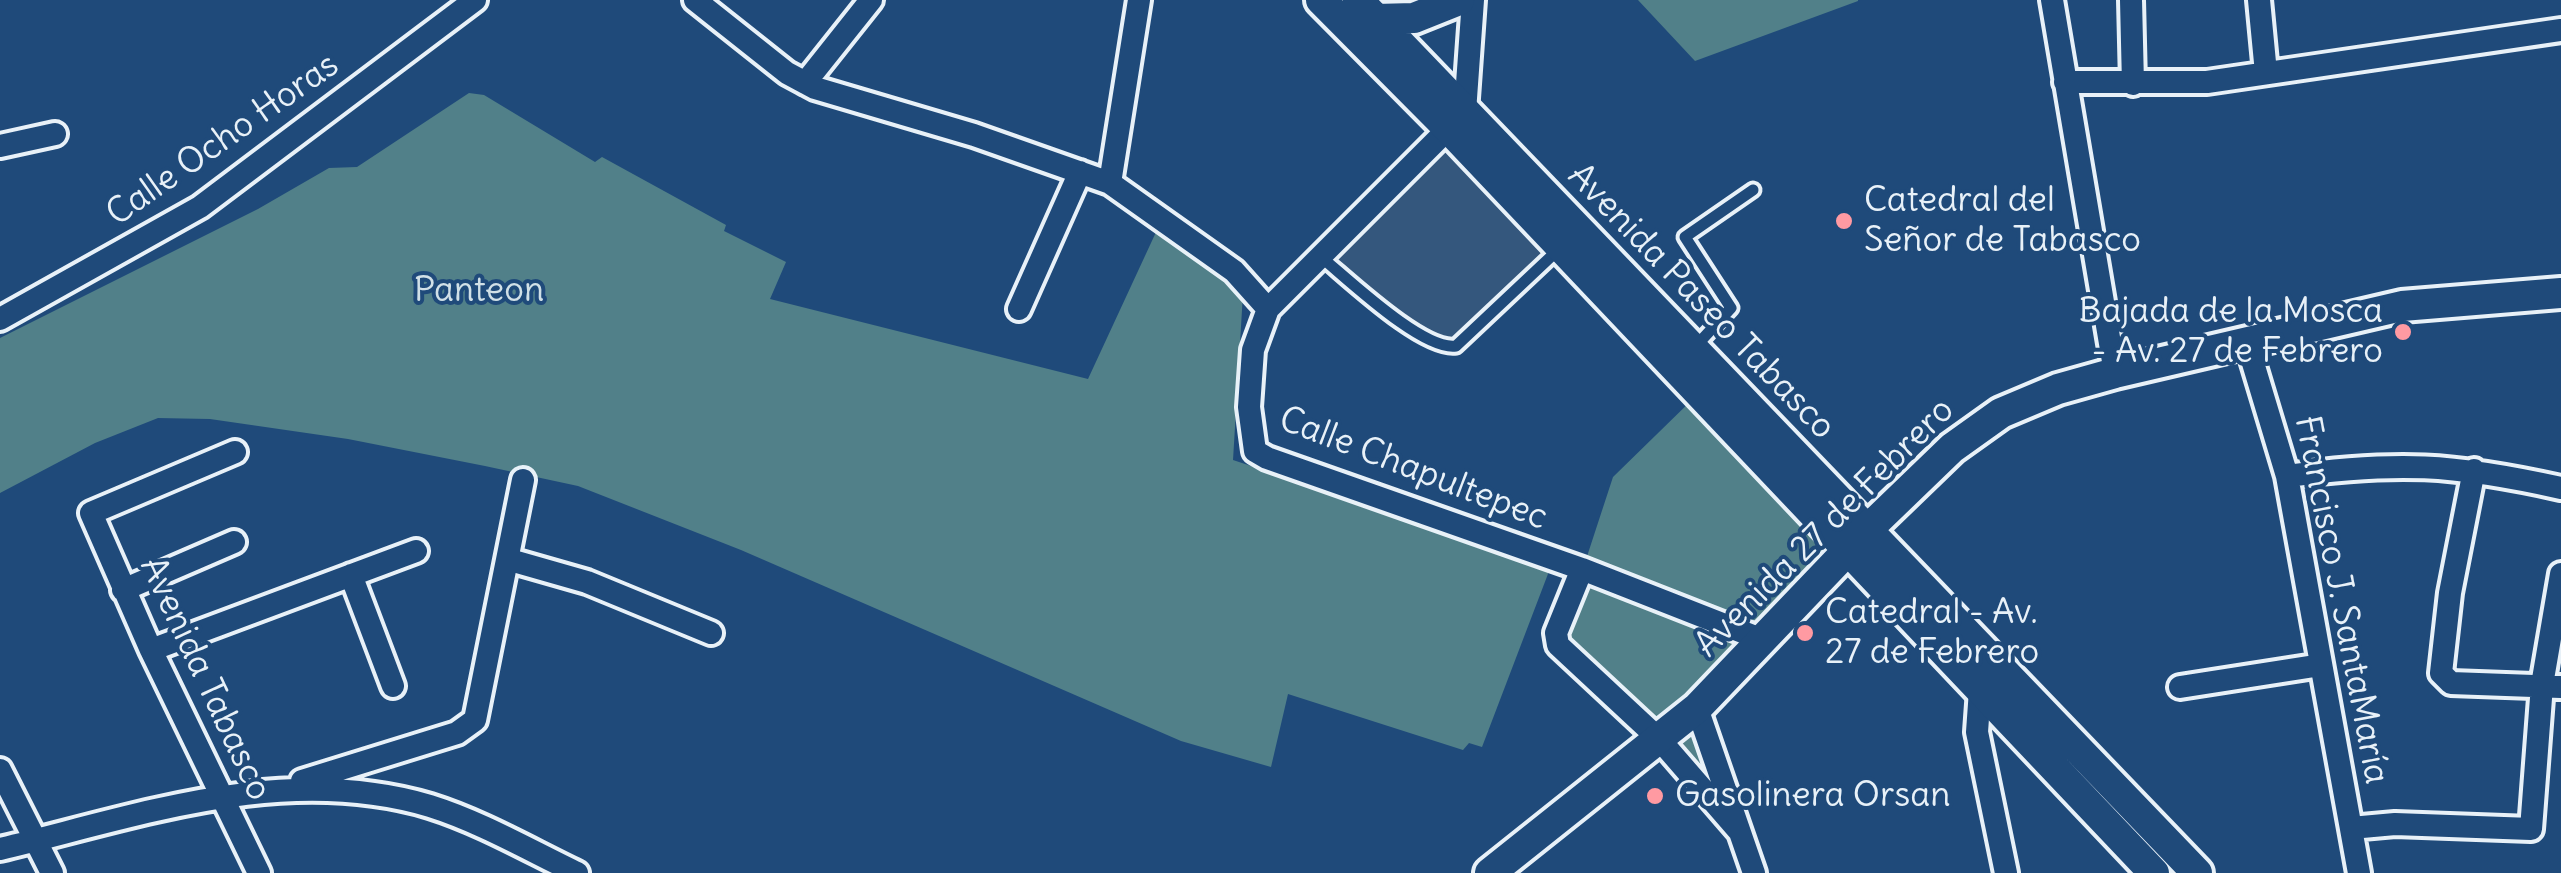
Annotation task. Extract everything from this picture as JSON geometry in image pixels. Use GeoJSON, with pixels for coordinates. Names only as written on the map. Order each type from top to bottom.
{"type":"FeatureCollection","features":[{"type":"Feature","properties":{"kind":"main road","name":"Avenida Paseo Tabasco"},"geometry":{"type":"LineString","coordinates":[[1321,0],[1457,121],[1694,348],[2197,873]]}},
{"type":"Feature","properties":{"kind":"main road"},"geometry":{"type":"LineString","coordinates":[[1367,10],[1414,18],[1459,0]]}},
{"type":"Feature","properties":{"kind":"main road","name":"Avenida Paseo Tabasco"},"geometry":{"type":"LineString","coordinates":[[1367,10],[1561,248],[2154,873]]}},
{"type":"Feature","properties":{"kind":"main road","name":"Avenida 27 de Febrero"},"geometry":{"type":"LineString","coordinates":[[1490,873],[1697,708],[1868,529],[1988,420],[2027,401],[2116,373],[2402,306],[2561,293]]}},
{"type":"Feature","properties":{"kind":"street","name":"Calle Ocho Horas"},"geometry":{"type":"LineString","coordinates":[[0,319],[200,206],[475,0]]}},
{"type":"Feature","properties":{"kind":"street"},"geometry":{"type":"LineString","coordinates":[[695,0],[805,83],[1110,183],[1234,270],[1268,308],[1457,121],[1473,0]]}},
{"type":"Feature","properties":{"kind":"street"},"geometry":{"type":"LineString","coordinates":[[805,83],[871,0]]}},
{"type":"Feature","properties":{"kind":"street"},"geometry":{"type":"LineString","coordinates":[[1110,183],[1139,0]]}},
{"type":"Feature","properties":{"kind":"street"},"geometry":{"type":"LineString","coordinates":[[2052,0],[2116,373]]}},
{"type":"Feature","properties":{"kind":"street"},"geometry":{"type":"LineString","coordinates":[[2131,0],[2133,84]]}},
{"type":"Feature","properties":{"kind":"street"},"geometry":{"type":"LineString","coordinates":[[2260,0],[2266,73]]}},
{"type":"Feature","properties":{"kind":"street"},"geometry":{"type":"LineString","coordinates":[[2066,82],[2207,82],[2561,30]]}},
{"type":"Feature","properties":{"kind":"street"},"geometry":{"type":"LineString","coordinates":[[0,146],[55,134]]}},
{"type":"Feature","properties":{"kind":"street"},"geometry":{"type":"LineString","coordinates":[[1019,309],[1080,172]]}},
{"type":"Feature","properties":{"kind":"street","name":"Calle Chapultepec"},"geometry":{"type":"LineString","coordinates":[[1268,308],[1250,373],[1255,451],[1582,569],[1763,640]]}},
{"type":"Feature","properties":{"kind":"street","name":"Francisco J. SantaMaría"},"geometry":{"type":"LineString","coordinates":[[2248,343],[2287,476],[2359,873]]}},
{"type":"Feature","properties":{"kind":"street","name":"Avenida Tabasco"},"geometry":{"type":"LineString","coordinates":[[235,452],[90,513],[258,873]]}},
{"type":"Feature","properties":{"kind":"street"},"geometry":{"type":"LineString","coordinates":[[2287,476],[2400,464],[2474,470],[2561,488]]}},
{"type":"Feature","properties":{"kind":"street"},"geometry":{"type":"LineString","coordinates":[[2474,470],[2450,593],[2440,672],[2444,680],[2551,686]]}},
{"type":"Feature","properties":{"kind":"street"},"geometry":{"type":"LineString","coordinates":[[280,788],[472,725],[510,560],[523,480]]}},
{"type":"Feature","properties":{"kind":"street"},"geometry":{"type":"LineString","coordinates":[[123,590],[234,542]]}},
{"type":"Feature","properties":{"kind":"street"},"geometry":{"type":"LineString","coordinates":[[151,650],[416,551]]}},
{"type":"Feature","properties":{"kind":"street"},"geometry":{"type":"LineString","coordinates":[[510,560],[587,582],[711,634]]}},
{"type":"Feature","properties":{"kind":"street"},"geometry":{"type":"LineString","coordinates":[[1582,569],[1556,634],[1558,645],[1660,740],[1738,830]]}},
{"type":"Feature","properties":{"kind":"street"},"geometry":{"type":"LineString","coordinates":[[2351,828],[2395,824],[2531,829],[2551,686],[2561,574]]}},
{"type":"Feature","properties":{"kind":"street"},"geometry":{"type":"LineString","coordinates":[[352,575],[393,686]]}},
{"type":"Feature","properties":{"kind":"street"},"geometry":{"type":"LineString","coordinates":[[2180,687],[2321,665]]}},
{"type":"Feature","properties":{"kind":"street"},"geometry":{"type":"LineString","coordinates":[[1980,690],[1977,732],[2006,873]]}},
{"type":"Feature","properties":{"kind":"street"},"geometry":{"type":"LineString","coordinates":[[1697,708],[1754,873]]}},
{"type":"Feature","properties":{"kind":"street"},"geometry":{"type":"LineString","coordinates":[[0,770],[52,873]]}},
{"type":"Feature","properties":{"kind":"street"},"geometry":{"type":"LineString","coordinates":[[0,849],[221,796],[280,788],[355,790],[433,807],[576,873]]}},
{"type":"Feature","properties":{"kind":"lane"},"geometry":{"type":"LineString","coordinates":[[1694,348],[1731,308],[1686,238],[1754,190]]}},
{"type":"Feature","properties":{"kind":"lane"},"geometry":{"type":"LineString","coordinates":[[1321,256],[1418,334],[1450,348],[1561,248]]}},
{"type":"Feature","properties":{"kind":"shaded area"},"geometry":{"type":"Polygon","coordinates":[[[1449,135],[1557,248],[1450,344],[1419,332],[1325,257],[1449,135]]]}},
{"type":"Feature","properties":{"kind":"green space"},"geometry":{"type":"Polygon","coordinates":[[[1638,0],[1858,0],[1858,1],[1695,61],[1638,0]]]}},
{"type":"Feature","properties":{"kind":"green space","name":"Panteon"},"geometry":{"type":"Polygon","coordinates":[[[469,93],[484,95],[595,162],[602,157],[726,225],[724,231],[786,262],[770,299],[1088,379],[1157,230],[1243,293],[1233,460],[1551,566],[1482,747],[1469,743],[1463,750],[1288,694],[1271,767],[1181,741],[741,550],[578,486],[348,439],[210,419],[158,418],[95,443],[0,493],[0,338],[258,209],[329,168],[357,167],[469,93]]]}},
{"type":"Feature","properties":{"kind":"green space"},"geometry":{"type":"Polygon","coordinates":[[[1698,394],[1846,551],[1697,708],[1738,830],[1558,645],[1613,477],[1698,394]]]}},
{"type":"Feature","properties":{"kind":"place","name":"Catedral del Señor de Tabasco"},"geometry":{"type":"Point","coordinates":[1844,221]}},
{"type":"Feature","properties":{"kind":"place","name":"Bajada de la Mosca - Av. 27 de Febrero"},"geometry":{"type":"Point","coordinates":[2403,332]}},
{"type":"Feature","properties":{"kind":"place","name":"Catedral - Av. 27 de Febrero"},"geometry":{"type":"Point","coordinates":[1805,633]}},
{"type":"Feature","properties":{"kind":"place","name":"Gasolinera Orsan"},"geometry":{"type":"Point","coordinates":[1655,796]}}]}
